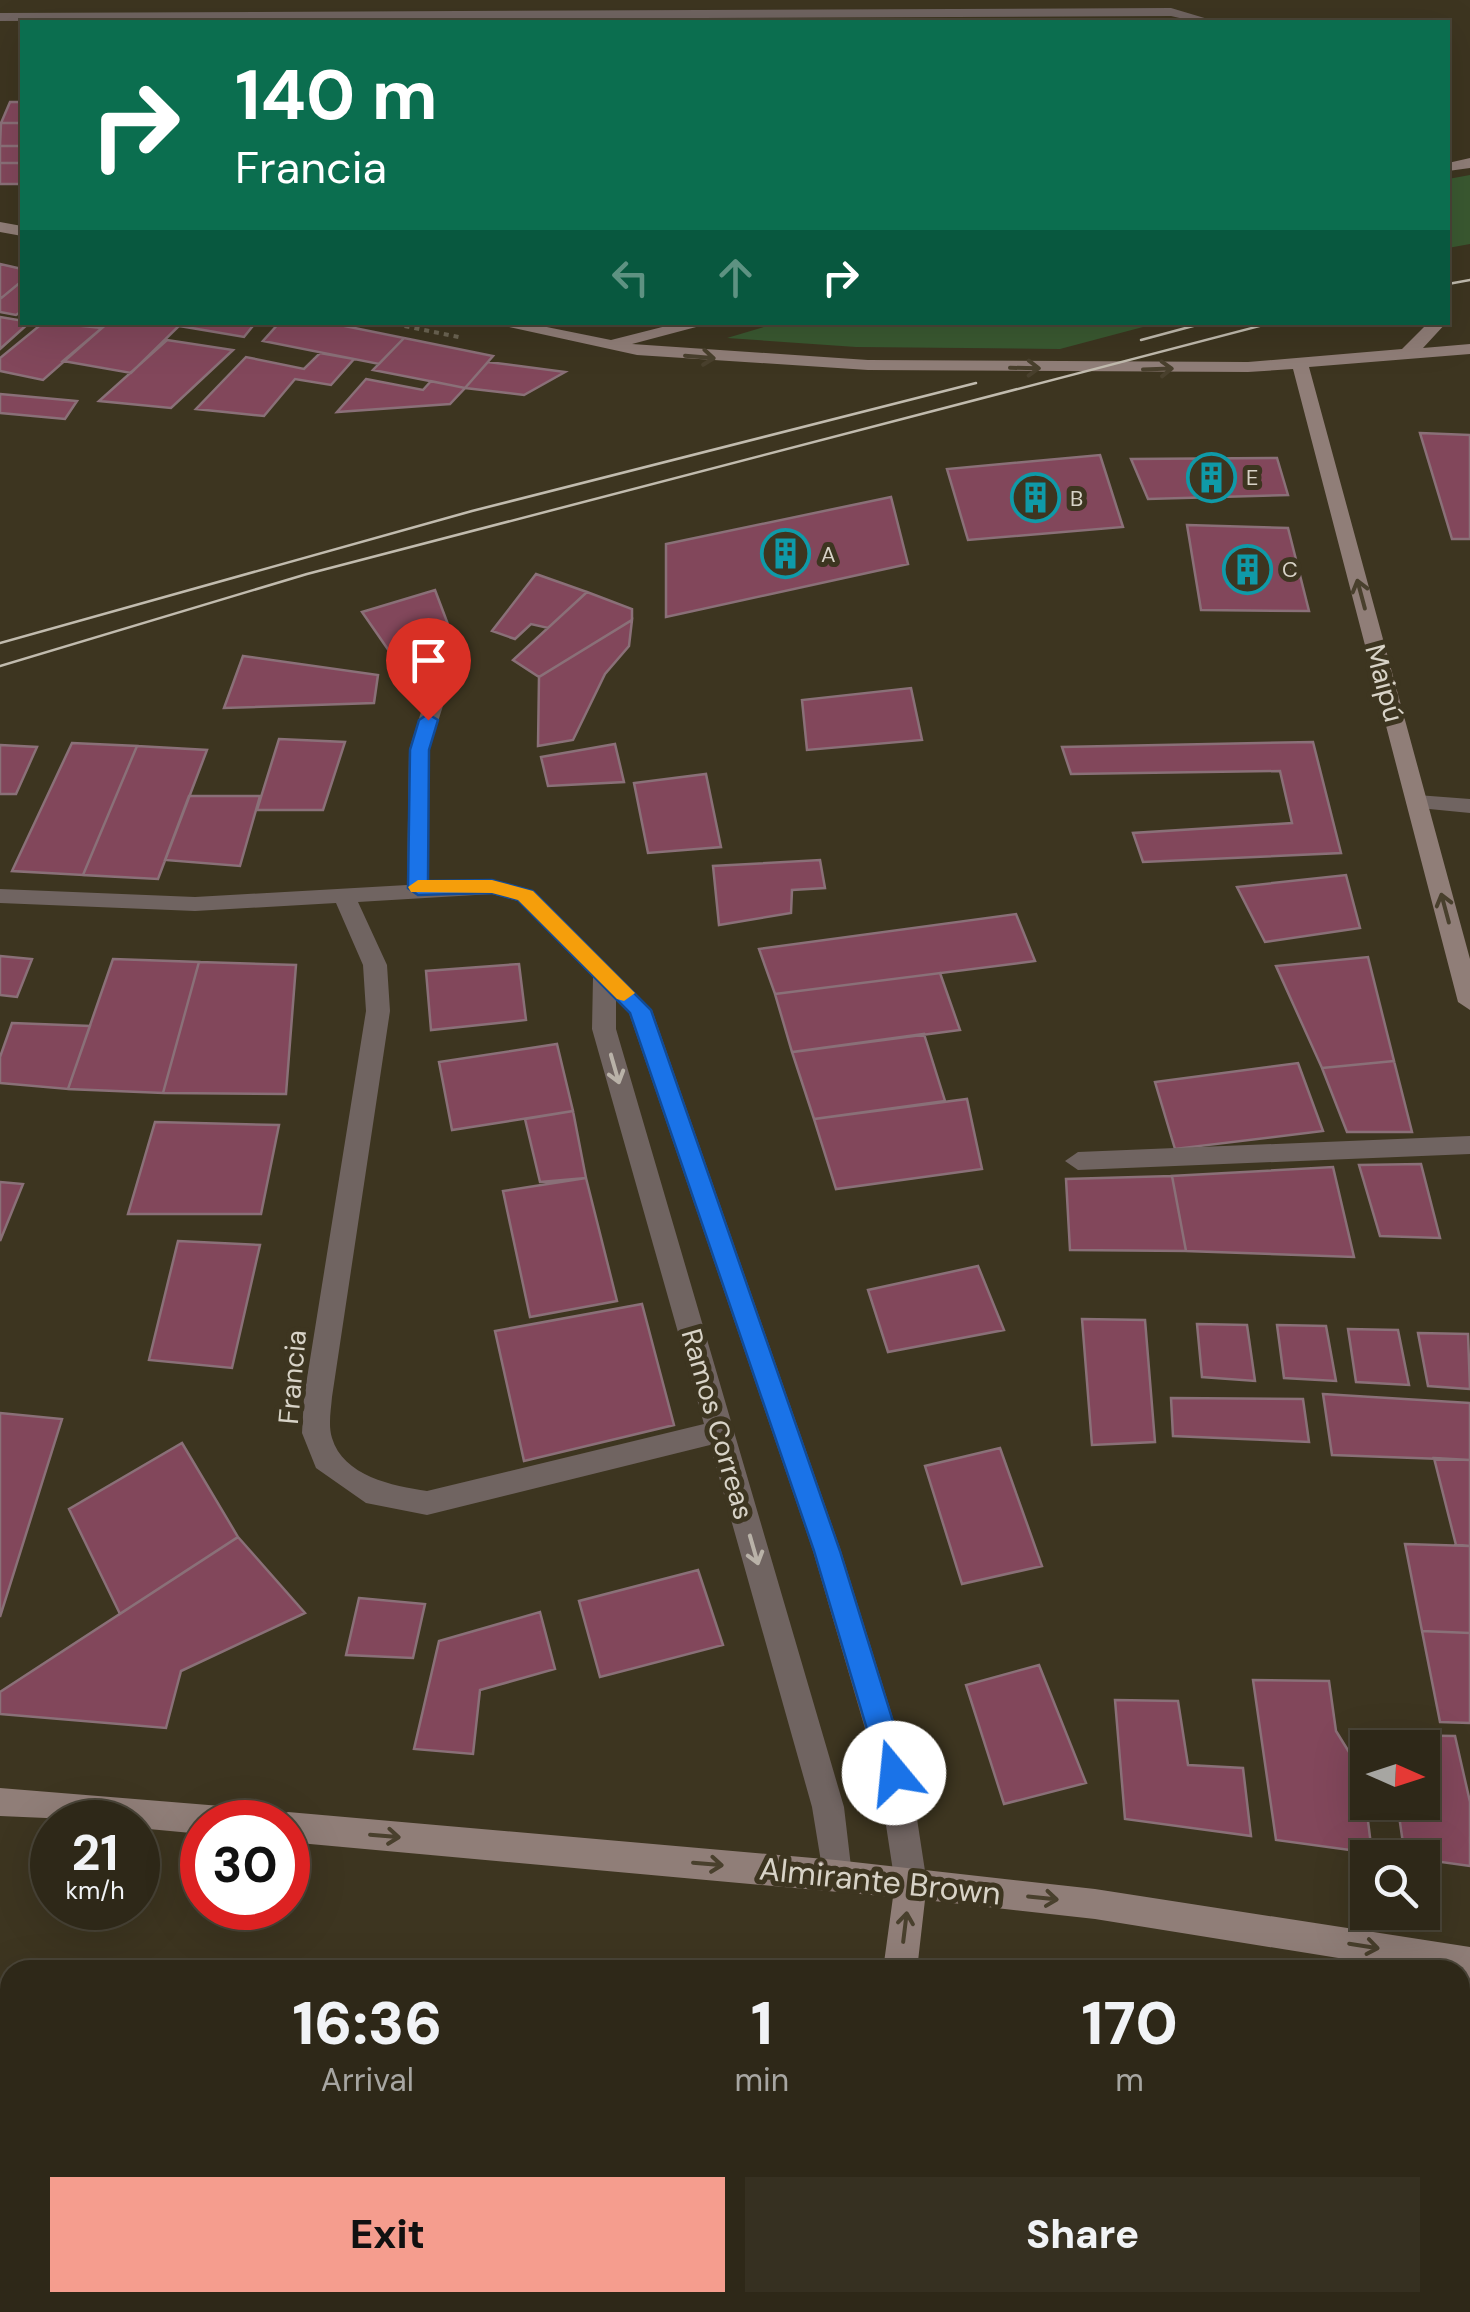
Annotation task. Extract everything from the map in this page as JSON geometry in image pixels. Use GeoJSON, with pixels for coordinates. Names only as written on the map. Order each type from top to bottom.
{"type":"FeatureCollection","features":[{"type":"Feature","properties":{"kind":"street"},"geometry":{"type":"LineString","coordinates":[[0,16],[1011,6],[1193,15],[1205,20]]}},
{"type":"Feature","properties":{"kind":"street"},"geometry":{"type":"LineString","coordinates":[[508,325],[604,345],[721,358],[868,365],[1140,369],[1300,364],[1470,349]]}},
{"type":"Feature","properties":{"kind":"street"},"geometry":{"type":"LineString","coordinates":[[604,345],[693,325]]}},
{"type":"Feature","properties":{"kind":"street"},"geometry":{"type":"LineString","coordinates":[[1404,357],[1437,325]]}},
{"type":"Feature","properties":{"kind":"street","name":"Maipú"},"geometry":{"type":"LineString","coordinates":[[1300,364],[1470,1002]]}},
{"type":"Feature","properties":{"kind":"street"},"geometry":{"type":"LineString","coordinates":[[418,888],[419,750],[438,690]]}},
{"type":"Feature","properties":{"kind":"street"},"geometry":{"type":"LineString","coordinates":[[1417,802],[1470,806]]}},
{"type":"Feature","properties":{"kind":"street","name":"Ramos Correas"},"geometry":{"type":"LineString","coordinates":[[0,896],[195,904],[492,886],[526,896],[640,1010],[827,1551],[894,1773],[911,1884]]}},
{"type":"Feature","properties":{"kind":"street","name":"Francia"},"geometry":{"type":"LineString","coordinates":[[344,896],[375,965],[378,1011],[318,1397],[316,1432],[326,1460],[376,1495],[427,1504],[720,1431]]}},
{"type":"Feature","properties":{"kind":"street","name":"Ramos Correas"},"geometry":{"type":"LineString","coordinates":[[605,974],[604,1030],[828,1807],[836,1875]]}},
{"type":"Feature","properties":{"kind":"street"},"geometry":{"type":"LineString","coordinates":[[1078,1161],[1470,1146]]}},
{"type":"Feature","properties":{"kind":"street"},"geometry":{"type":"LineString","coordinates":[[0,1802],[180,1817]]}},
{"type":"Feature","properties":{"kind":"street","name":"Almirante Brown"},"geometry":{"type":"LineString","coordinates":[[310,1829],[836,1875],[1095,1904],[1451,1960]]}},
{"type":"Feature","properties":{"kind":"street"},"geometry":{"type":"LineString","coordinates":[[901,1960],[911,1884]]}},
{"type":"Feature","properties":{"kind":"green space"},"geometry":{"type":"Polygon","coordinates":[[[1470,175],[1470,244],[1450,248],[1450,179],[1470,175]]]}},
{"type":"Feature","properties":{"kind":"green space"},"geometry":{"type":"Polygon","coordinates":[[[770,325],[1150,325],[1060,349],[856,347],[727,338],[770,325]]]}},
{"type":"Feature","properties":{"kind":"building"},"geometry":{"type":"Polygon","coordinates":[[[10,102],[20,102],[20,123],[1,123],[10,102]]]}},
{"type":"Feature","properties":{"kind":"building"},"geometry":{"type":"Polygon","coordinates":[[[1,123],[20,123],[20,146],[0,146],[1,123]]]}},
{"type":"Feature","properties":{"kind":"building"},"geometry":{"type":"Polygon","coordinates":[[[0,146],[20,146],[20,163],[0,163],[0,146]]]}},
{"type":"Feature","properties":{"kind":"building"},"geometry":{"type":"Polygon","coordinates":[[[0,163],[20,163],[20,184],[0,184],[0,163]]]}},
{"type":"Feature","properties":{"kind":"building"},"geometry":{"type":"Polygon","coordinates":[[[0,264],[20,269],[20,283],[0,299],[0,264]]]}},
{"type":"Feature","properties":{"kind":"building"},"geometry":{"type":"Polygon","coordinates":[[[20,283],[20,312],[0,312],[0,299],[20,283]]]}},
{"type":"Feature","properties":{"kind":"building"},"geometry":{"type":"Polygon","coordinates":[[[0,317],[27,325],[0,349],[0,317]]]}},
{"type":"Feature","properties":{"kind":"building"},"geometry":{"type":"Polygon","coordinates":[[[40,325],[102,328],[43,380],[0,371],[0,358],[40,325]]]}},
{"type":"Feature","properties":{"kind":"building"},"geometry":{"type":"Polygon","coordinates":[[[105,325],[180,325],[131,373],[63,361],[105,325]]]}},
{"type":"Feature","properties":{"kind":"building"},"geometry":{"type":"Polygon","coordinates":[[[181,325],[254,325],[244,337],[181,325]]]}},
{"type":"Feature","properties":{"kind":"building"},"geometry":{"type":"Polygon","coordinates":[[[277,325],[340,325],[404,338],[379,364],[263,341],[277,325]]]}},
{"type":"Feature","properties":{"kind":"building"},"geometry":{"type":"Polygon","coordinates":[[[404,338],[493,356],[465,388],[373,370],[404,338]]]}},
{"type":"Feature","properties":{"kind":"building"},"geometry":{"type":"Polygon","coordinates":[[[167,340],[233,350],[171,408],[99,401],[167,340]]]}},
{"type":"Feature","properties":{"kind":"building"},"geometry":{"type":"Polygon","coordinates":[[[320,353],[354,359],[331,385],[295,379],[264,416],[196,409],[246,357],[304,369],[320,353]]]}},
{"type":"Feature","properties":{"kind":"building"},"geometry":{"type":"Polygon","coordinates":[[[488,362],[565,372],[524,395],[465,388],[488,362]]]}},
{"type":"Feature","properties":{"kind":"building"},"geometry":{"type":"Polygon","coordinates":[[[366,379],[423,390],[431,381],[465,388],[450,404],[337,412],[366,379]]]}},
{"type":"Feature","properties":{"kind":"building"},"geometry":{"type":"Polygon","coordinates":[[[0,394],[77,401],[65,419],[0,413],[0,394]]]}},
{"type":"Feature","properties":{"kind":"building"},"geometry":{"type":"Polygon","coordinates":[[[1420,433],[1470,435],[1470,539],[1452,539],[1420,433]]]}},
{"type":"Feature","properties":{"kind":"building","name":"B"},"geometry":{"type":"Polygon","coordinates":[[[1100,455],[1123,527],[968,540],[947,469],[1100,455]]]}},
{"type":"Feature","properties":{"kind":"building","name":"E"},"geometry":{"type":"Polygon","coordinates":[[[1277,458],[1288,495],[1148,499],[1131,459],[1277,458]]]}},
{"type":"Feature","properties":{"kind":"building","name":"A"},"geometry":{"type":"Polygon","coordinates":[[[891,497],[908,564],[666,617],[666,544],[891,497]]]}},
{"type":"Feature","properties":{"kind":"building","name":"C"},"geometry":{"type":"Polygon","coordinates":[[[1187,525],[1288,528],[1309,611],[1201,610],[1187,525]]]}},
{"type":"Feature","properties":{"kind":"building"},"geometry":{"type":"Polygon","coordinates":[[[536,574],[587,592],[548,628],[531,624],[515,639],[492,631],[536,574]]]}},
{"type":"Feature","properties":{"kind":"building"},"geometry":{"type":"Polygon","coordinates":[[[435,590],[455,643],[396,661],[362,612],[435,590]]]}},
{"type":"Feature","properties":{"kind":"building"},"geometry":{"type":"Polygon","coordinates":[[[587,592],[632,609],[632,620],[539,677],[513,660],[587,592]]]}},
{"type":"Feature","properties":{"kind":"building"},"geometry":{"type":"Polygon","coordinates":[[[632,620],[629,646],[605,674],[573,740],[538,746],[539,677],[632,620]]]}},
{"type":"Feature","properties":{"kind":"building"},"geometry":{"type":"Polygon","coordinates":[[[243,656],[378,675],[374,703],[224,708],[243,656]]]}},
{"type":"Feature","properties":{"kind":"building"},"geometry":{"type":"Polygon","coordinates":[[[911,688],[922,740],[807,750],[802,700],[911,688]]]}},
{"type":"Feature","properties":{"kind":"building"},"geometry":{"type":"Polygon","coordinates":[[[279,739],[345,742],[323,810],[257,810],[279,739]]]}},
{"type":"Feature","properties":{"kind":"building"},"geometry":{"type":"Polygon","coordinates":[[[1313,742],[1341,853],[1143,862],[1133,833],[1292,823],[1280,771],[1071,774],[1062,747],[1313,742]]]}},
{"type":"Feature","properties":{"kind":"building"},"geometry":{"type":"Polygon","coordinates":[[[72,743],[137,746],[83,875],[12,871],[72,743]]]}},
{"type":"Feature","properties":{"kind":"building"},"geometry":{"type":"Polygon","coordinates":[[[615,744],[624,782],[548,786],[541,757],[615,744]]]}},
{"type":"Feature","properties":{"kind":"building"},"geometry":{"type":"Polygon","coordinates":[[[0,745],[37,747],[16,794],[0,794],[0,745]]]}},
{"type":"Feature","properties":{"kind":"building"},"geometry":{"type":"Polygon","coordinates":[[[137,746],[207,750],[158,879],[83,875],[137,746]]]}},
{"type":"Feature","properties":{"kind":"building"},"geometry":{"type":"Polygon","coordinates":[[[706,774],[721,847],[648,853],[634,783],[706,774]]]}},
{"type":"Feature","properties":{"kind":"building"},"geometry":{"type":"Polygon","coordinates":[[[189,796],[260,796],[240,866],[165,860],[189,796]]]}},
{"type":"Feature","properties":{"kind":"building"},"geometry":{"type":"Polygon","coordinates":[[[820,860],[825,888],[792,890],[791,913],[719,925],[713,866],[820,860]]]}},
{"type":"Feature","properties":{"kind":"building"},"geometry":{"type":"Polygon","coordinates":[[[1346,875],[1360,928],[1265,942],[1237,887],[1346,875]]]}},
{"type":"Feature","properties":{"kind":"building"},"geometry":{"type":"Polygon","coordinates":[[[1016,914],[1035,961],[775,994],[759,949],[1016,914]]]}},
{"type":"Feature","properties":{"kind":"building"},"geometry":{"type":"Polygon","coordinates":[[[0,956],[32,959],[17,997],[0,995],[0,956]]]}},
{"type":"Feature","properties":{"kind":"building"},"geometry":{"type":"Polygon","coordinates":[[[1368,957],[1394,1061],[1322,1068],[1276,966],[1368,957]]]}},
{"type":"Feature","properties":{"kind":"building"},"geometry":{"type":"Polygon","coordinates":[[[113,959],[199,962],[163,1093],[68,1089],[113,959]]]}},
{"type":"Feature","properties":{"kind":"building"},"geometry":{"type":"Polygon","coordinates":[[[199,962],[296,965],[286,1094],[163,1093],[199,962]]]}},
{"type":"Feature","properties":{"kind":"building"},"geometry":{"type":"Polygon","coordinates":[[[519,964],[526,1020],[431,1030],[426,971],[519,964]]]}},
{"type":"Feature","properties":{"kind":"building"},"geometry":{"type":"Polygon","coordinates":[[[940,973],[960,1030],[792,1052],[775,994],[940,973]]]}},
{"type":"Feature","properties":{"kind":"building"},"geometry":{"type":"Polygon","coordinates":[[[12,1023],[90,1026],[68,1089],[0,1083],[0,1057],[12,1023]]]}},
{"type":"Feature","properties":{"kind":"building"},"geometry":{"type":"Polygon","coordinates":[[[924,1034],[945,1101],[814,1119],[792,1052],[924,1034]]]}},
{"type":"Feature","properties":{"kind":"building"},"geometry":{"type":"Polygon","coordinates":[[[557,1044],[573,1111],[452,1130],[439,1062],[557,1044]]]}},
{"type":"Feature","properties":{"kind":"building"},"geometry":{"type":"Polygon","coordinates":[[[1394,1061],[1412,1132],[1347,1132],[1322,1068],[1394,1061]]]}},
{"type":"Feature","properties":{"kind":"building"},"geometry":{"type":"Polygon","coordinates":[[[1298,1063],[1323,1131],[1175,1149],[1155,1082],[1298,1063]]]}},
{"type":"Feature","properties":{"kind":"building"},"geometry":{"type":"Polygon","coordinates":[[[967,1099],[982,1169],[836,1189],[814,1119],[967,1099]]]}},
{"type":"Feature","properties":{"kind":"building"},"geometry":{"type":"Polygon","coordinates":[[[573,1111],[586,1178],[540,1182],[525,1119],[573,1111]]]}},
{"type":"Feature","properties":{"kind":"building"},"geometry":{"type":"Polygon","coordinates":[[[155,1122],[279,1125],[261,1214],[128,1214],[155,1122]]]}},
{"type":"Feature","properties":{"kind":"building"},"geometry":{"type":"Polygon","coordinates":[[[1421,1164],[1440,1238],[1380,1236],[1359,1165],[1421,1164]]]}},
{"type":"Feature","properties":{"kind":"building"},"geometry":{"type":"Polygon","coordinates":[[[1333,1167],[1354,1257],[1186,1251],[1172,1176],[1333,1167]]]}},
{"type":"Feature","properties":{"kind":"building"},"geometry":{"type":"Polygon","coordinates":[[[1172,1176],[1186,1251],[1070,1250],[1066,1179],[1172,1176]]]}},
{"type":"Feature","properties":{"kind":"building"},"geometry":{"type":"Polygon","coordinates":[[[586,1178],[617,1301],[530,1317],[503,1191],[586,1178]]]}},
{"type":"Feature","properties":{"kind":"building"},"geometry":{"type":"Polygon","coordinates":[[[0,1182],[23,1184],[0,1241],[0,1182]]]}},
{"type":"Feature","properties":{"kind":"building"},"geometry":{"type":"Polygon","coordinates":[[[178,1241],[260,1245],[232,1368],[149,1360],[178,1241]]]}},
{"type":"Feature","properties":{"kind":"building"},"geometry":{"type":"Polygon","coordinates":[[[978,1266],[1004,1330],[888,1352],[868,1290],[978,1266]]]}},
{"type":"Feature","properties":{"kind":"building"},"geometry":{"type":"Polygon","coordinates":[[[642,1304],[674,1425],[524,1461],[495,1331],[642,1304]]]}},
{"type":"Feature","properties":{"kind":"building"},"geometry":{"type":"Polygon","coordinates":[[[1082,1319],[1145,1320],[1155,1442],[1092,1445],[1082,1319]]]}},
{"type":"Feature","properties":{"kind":"building"},"geometry":{"type":"Polygon","coordinates":[[[1197,1324],[1247,1325],[1255,1381],[1202,1377],[1197,1324]]]}},
{"type":"Feature","properties":{"kind":"building"},"geometry":{"type":"Polygon","coordinates":[[[1277,1325],[1326,1326],[1336,1381],[1284,1378],[1277,1325]]]}},
{"type":"Feature","properties":{"kind":"building"},"geometry":{"type":"Polygon","coordinates":[[[1348,1329],[1398,1330],[1409,1385],[1356,1382],[1348,1329]]]}},
{"type":"Feature","properties":{"kind":"building"},"geometry":{"type":"Polygon","coordinates":[[[1418,1333],[1468,1334],[1470,1389],[1428,1386],[1418,1333]]]}},
{"type":"Feature","properties":{"kind":"building"},"geometry":{"type":"Polygon","coordinates":[[[1323,1394],[1470,1403],[1470,1460],[1332,1455],[1323,1394]]]}},
{"type":"Feature","properties":{"kind":"building"},"geometry":{"type":"Polygon","coordinates":[[[1171,1398],[1303,1399],[1309,1442],[1173,1436],[1171,1398]]]}},
{"type":"Feature","properties":{"kind":"building"},"geometry":{"type":"Polygon","coordinates":[[[0,1413],[62,1419],[0,1617],[0,1413]]]}},
{"type":"Feature","properties":{"kind":"building"},"geometry":{"type":"Polygon","coordinates":[[[182,1443],[238,1537],[120,1614],[69,1509],[182,1443]]]}},
{"type":"Feature","properties":{"kind":"building"},"geometry":{"type":"Polygon","coordinates":[[[1000,1448],[1042,1566],[962,1584],[925,1466],[1000,1448]]]}},
{"type":"Feature","properties":{"kind":"building"},"geometry":{"type":"Polygon","coordinates":[[[1434,1458],[1470,1460],[1470,1546],[1456,1545],[1434,1458]]]}},
{"type":"Feature","properties":{"kind":"building"},"geometry":{"type":"Polygon","coordinates":[[[238,1537],[305,1613],[181,1671],[166,1728],[0,1714],[0,1692],[238,1537]]]}},
{"type":"Feature","properties":{"kind":"building"},"geometry":{"type":"Polygon","coordinates":[[[1405,1544],[1470,1546],[1470,1633],[1422,1631],[1405,1544]]]}},
{"type":"Feature","properties":{"kind":"building"},"geometry":{"type":"Polygon","coordinates":[[[698,1570],[723,1645],[600,1677],[579,1601],[698,1570]]]}},
{"type":"Feature","properties":{"kind":"building"},"geometry":{"type":"Polygon","coordinates":[[[359,1598],[425,1604],[413,1658],[346,1655],[359,1598]]]}},
{"type":"Feature","properties":{"kind":"building"},"geometry":{"type":"Polygon","coordinates":[[[540,1612],[555,1669],[480,1690],[473,1754],[414,1749],[439,1641],[540,1612]]]}},
{"type":"Feature","properties":{"kind":"building"},"geometry":{"type":"Polygon","coordinates":[[[1422,1631],[1470,1633],[1470,1723],[1440,1722],[1422,1631]]]}},
{"type":"Feature","properties":{"kind":"building"},"geometry":{"type":"Polygon","coordinates":[[[1039,1665],[1086,1783],[1004,1804],[966,1685],[1039,1665]]]}},
{"type":"Feature","properties":{"kind":"building"},"geometry":{"type":"Polygon","coordinates":[[[1253,1680],[1329,1681],[1336,1731],[1350,1754],[1350,1820],[1368,1820],[1370,1840],[1350,1840],[1350,1850],[1276,1840],[1253,1680]]]}},
{"type":"Feature","properties":{"kind":"building"},"geometry":{"type":"Polygon","coordinates":[[[1115,1700],[1178,1701],[1188,1765],[1243,1768],[1251,1836],[1125,1819],[1115,1700]]]}},
{"type":"Feature","properties":{"kind":"building"},"geometry":{"type":"Polygon","coordinates":[[[1440,1736],[1455,1736],[1470,1802],[1470,1866],[1440,1862],[1440,1840],[1403,1840],[1400,1820],[1440,1820],[1440,1736]]]}},
{"type":"Feature","properties":{"kind":"tram line"},"geometry":{"type":"LineString","coordinates":[[1450,284],[1470,280]]}},
{"type":"Feature","properties":{"kind":"tram line"},"geometry":{"type":"LineString","coordinates":[[1141,340],[1197,325]]}},
{"type":"Feature","properties":{"kind":"tram line"},"geometry":{"type":"LineString","coordinates":[[0,666],[307,574],[1263,325]]}},
{"type":"Feature","properties":{"kind":"tram line"},"geometry":{"type":"LineString","coordinates":[[0,643],[472,511],[976,383]]}},
{"type":"Feature","properties":{"kind":"slow traffic"},"geometry":{"type":"LineString","coordinates":[[418,887],[492,886],[526,896],[624,993]]}},
{"type":"Feature","properties":{"kind":"place","name":"E"},"geometry":{"type":"Point","coordinates":[1211,477]}},
{"type":"Feature","properties":{"kind":"place","name":"B"},"geometry":{"type":"Point","coordinates":[1035,498]}},
{"type":"Feature","properties":{"kind":"place","name":"A"},"geometry":{"type":"Point","coordinates":[786,554]}},
{"type":"Feature","properties":{"kind":"place","name":"C"},"geometry":{"type":"Point","coordinates":[1247,569]}},
{"type":"Feature","properties":{"kind":"route"},"geometry":{"type":"LineString","coordinates":[[428,720],[419,750],[418,888],[492,886],[526,896],[640,1010],[827,1551],[894,1773]]}}]}
